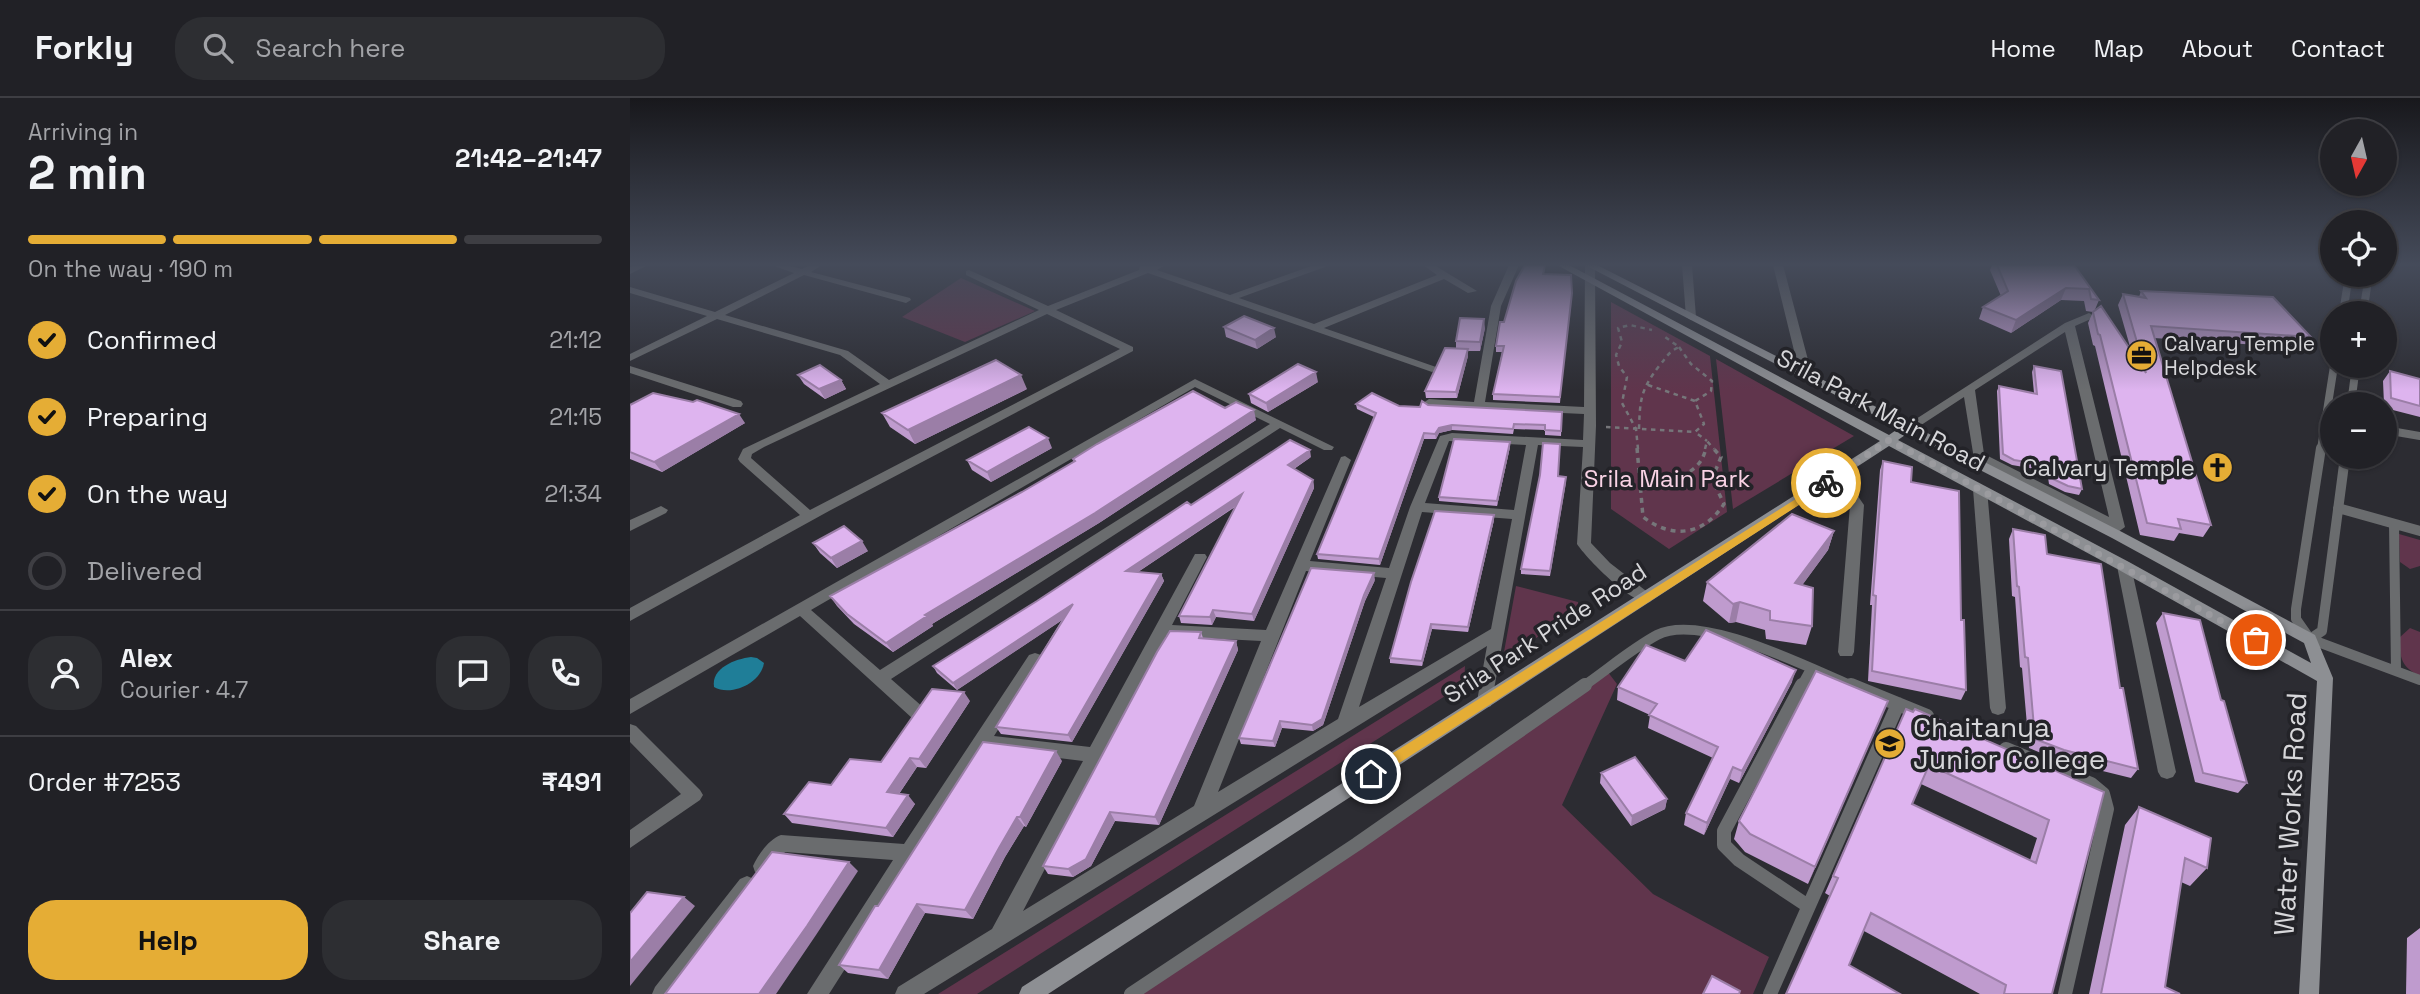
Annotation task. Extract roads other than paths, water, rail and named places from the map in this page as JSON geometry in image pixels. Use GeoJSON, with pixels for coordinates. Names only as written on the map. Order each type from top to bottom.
{"type":"FeatureCollection","features":[{"type":"Feature","properties":{"kind":"street"},"geometry":{"type":"LineString","coordinates":[[687,307],[844,353],[888,384]]}},
{"type":"Feature","properties":{"kind":"street"},"geometry":{"type":"LineString","coordinates":[[630,358],[732,307]]}},
{"type":"Feature","properties":{"kind":"street"},"geometry":{"type":"LineString","coordinates":[[630,615],[809,516],[1129,349],[1041,307]]}},
{"type":"Feature","properties":{"kind":"street"},"geometry":{"type":"LineString","coordinates":[[809,516],[744,459],[747,453],[760,444],[1055,307]]}},
{"type":"Feature","properties":{"kind":"street"},"geometry":{"type":"LineString","coordinates":[[1251,307],[1432,369]]}},
{"type":"Feature","properties":{"kind":"street"},"geometry":{"type":"LineString","coordinates":[[1313,328],[1366,307]]}},
{"type":"Feature","properties":{"kind":"street"},"geometry":{"type":"LineString","coordinates":[[1479,405],[1496,307]]}},
{"type":"Feature","properties":{"kind":"street"},"geometry":{"type":"LineString","coordinates":[[1590,307],[1590,426],[1584,544],[1605,567],[1645,598]]}},
{"type":"Feature","properties":{"kind":"street","name":"Srila Park Main Road"},"geometry":{"type":"LineString","coordinates":[[1640,307],[2124,566],[2325,678]]}},
{"type":"Feature","properties":{"kind":"street"},"geometry":{"type":"LineString","coordinates":[[1672,307],[2129,541],[2310,639]]}},
{"type":"Feature","properties":{"kind":"street"},"geometry":{"type":"LineString","coordinates":[[1691,307],[1692,317]]}},
{"type":"Feature","properties":{"kind":"street"},"geometry":{"type":"LineString","coordinates":[[1789,307],[1806,375]]}},
{"type":"Feature","properties":{"kind":"street","name":"Srila Park Pride Road"},"geometry":{"type":"LineString","coordinates":[[1029,994],[1832,479],[1969,388],[2069,325],[2089,316]]}},
{"type":"Feature","properties":{"kind":"street"},"geometry":{"type":"LineString","coordinates":[[1969,388],[1978,456],[2118,527],[2069,325]]}},
{"type":"Feature","properties":{"kind":"street"},"geometry":{"type":"LineString","coordinates":[[630,369],[737,404]]}},
{"type":"Feature","properties":{"kind":"street"},"geometry":{"type":"LineString","coordinates":[[630,707],[1195,382],[1328,447]]}},
{"type":"Feature","properties":{"kind":"street"},"geometry":{"type":"LineString","coordinates":[[1429,403],[1589,411]]}},
{"type":"Feature","properties":{"kind":"street"},"geometry":{"type":"LineString","coordinates":[[880,679],[1278,424]]}},
{"type":"Feature","properties":{"kind":"street"},"geometry":{"type":"LineString","coordinates":[[1346,721],[1417,507],[1444,439],[1452,437],[1589,444]]}},
{"type":"Feature","properties":{"kind":"street"},"geometry":{"type":"LineString","coordinates":[[1485,701],[1533,441]]}},
{"type":"Feature","properties":{"kind":"street"},"geometry":{"type":"LineString","coordinates":[[1200,814],[1345,460]]}},
{"type":"Feature","properties":{"kind":"street"},"geometry":{"type":"LineString","coordinates":[[1832,479],[1848,492],[1857,505],[1846,652]]}},
{"type":"Feature","properties":{"kind":"street"},"geometry":{"type":"LineString","coordinates":[[1980,489],[1998,708]]}},
{"type":"Feature","properties":{"kind":"street"},"geometry":{"type":"LineString","coordinates":[[1417,507],[1520,515]]}},
{"type":"Feature","properties":{"kind":"street"},"geometry":{"type":"LineString","coordinates":[[630,526],[661,510]]}},
{"type":"Feature","properties":{"kind":"street"},"geometry":{"type":"LineString","coordinates":[[1000,936],[1200,557]]}},
{"type":"Feature","properties":{"kind":"street"},"geometry":{"type":"LineString","coordinates":[[1300,565],[1396,574]]}},
{"type":"Feature","properties":{"kind":"street"},"geometry":{"type":"LineString","coordinates":[[2124,566],[2167,772]]}},
{"type":"Feature","properties":{"kind":"street"},"geometry":{"type":"LineString","coordinates":[[801,609],[918,713]]}},
{"type":"Feature","properties":{"kind":"street"},"geometry":{"type":"LineString","coordinates":[[1161,629],[1271,636]]}},
{"type":"Feature","properties":{"kind":"street"},"geometry":{"type":"LineString","coordinates":[[905,994],[1200,814],[1346,721],[1498,632]]}},
{"type":"Feature","properties":{"kind":"street","name":"Water Works Road"},"geometry":{"type":"LineString","coordinates":[[2308,994],[2325,678],[2310,639]]}},
{"type":"Feature","properties":{"kind":"street"},"geometry":{"type":"LineString","coordinates":[[817,994],[1035,659]]}},
{"type":"Feature","properties":{"kind":"street"},"geometry":{"type":"LineString","coordinates":[[630,731],[694,795],[630,840]]}},
{"type":"Feature","properties":{"kind":"street"},"geometry":{"type":"LineString","coordinates":[[982,742],[1096,755]]}},
{"type":"Feature","properties":{"kind":"street"},"geometry":{"type":"LineString","coordinates":[[662,994],[781,843],[909,853]]}},
{"type":"Feature","properties":{"kind":"lane"},"geometry":{"type":"LineString","coordinates":[[2397,432],[2420,436]]}},
{"type":"Feature","properties":{"kind":"lane","name":"Water Works Road"},"geometry":{"type":"LineString","coordinates":[[2310,639],[2296,619],[2296,608],[2320,468]]}},
{"type":"Feature","properties":{"kind":"lane"},"geometry":{"type":"LineString","coordinates":[[2310,639],[2322,631],[2343,469]]}},
{"type":"Feature","properties":{"kind":"lane"},"geometry":{"type":"LineString","coordinates":[[2338,508],[2420,531]]}},
{"type":"Feature","properties":{"kind":"lane"},"geometry":{"type":"LineString","coordinates":[[2394,523],[2396,671]]}},
{"type":"Feature","properties":{"kind":"lane"},"geometry":{"type":"LineString","coordinates":[[1131,994],[1357,844],[1660,634],[1690,628],[1720,633],[1937,720]]}},
{"type":"Feature","properties":{"kind":"lane"},"geometry":{"type":"LineString","coordinates":[[2310,639],[2420,680]]}},
{"type":"Feature","properties":{"kind":"lane"},"geometry":{"type":"LineString","coordinates":[[1808,906],[1740,860],[1724,845],[1724,831],[1811,669]]}},
{"type":"Feature","properties":{"kind":"lane"},"geometry":{"type":"LineString","coordinates":[[1770,994],[1898,704]]}},
{"type":"Feature","properties":{"kind":"lane"},"geometry":{"type":"LineString","coordinates":[[1988,742],[2091,785],[2103,794],[2107,808],[2065,994]]}},
{"type":"Feature","properties":{"kind":"water"},"geometry":{"type":"Polygon","coordinates":[[[751,657],[764,663],[762,670],[751,682],[729,690],[714,687],[714,680],[720,670],[731,662],[751,657]]]}},
{"type":"Feature","properties":{"kind":"place","name":"Calvary Temple Helpdesk"},"geometry":{"type":"Point","coordinates":[2141,355]}},
{"type":"Feature","properties":{"kind":"place","name":"Calvary Temple"},"geometry":{"type":"Point","coordinates":[2218,467]}},
{"type":"Feature","properties":{"kind":"place","name":"Chaitanya Junior College"},"geometry":{"type":"Point","coordinates":[1890,743]}},
{"type":"Feature","properties":{"kind":"park label","name":"Srila Main Park"},"geometry":{"type":"Point","coordinates":[1667,478]}}]}
